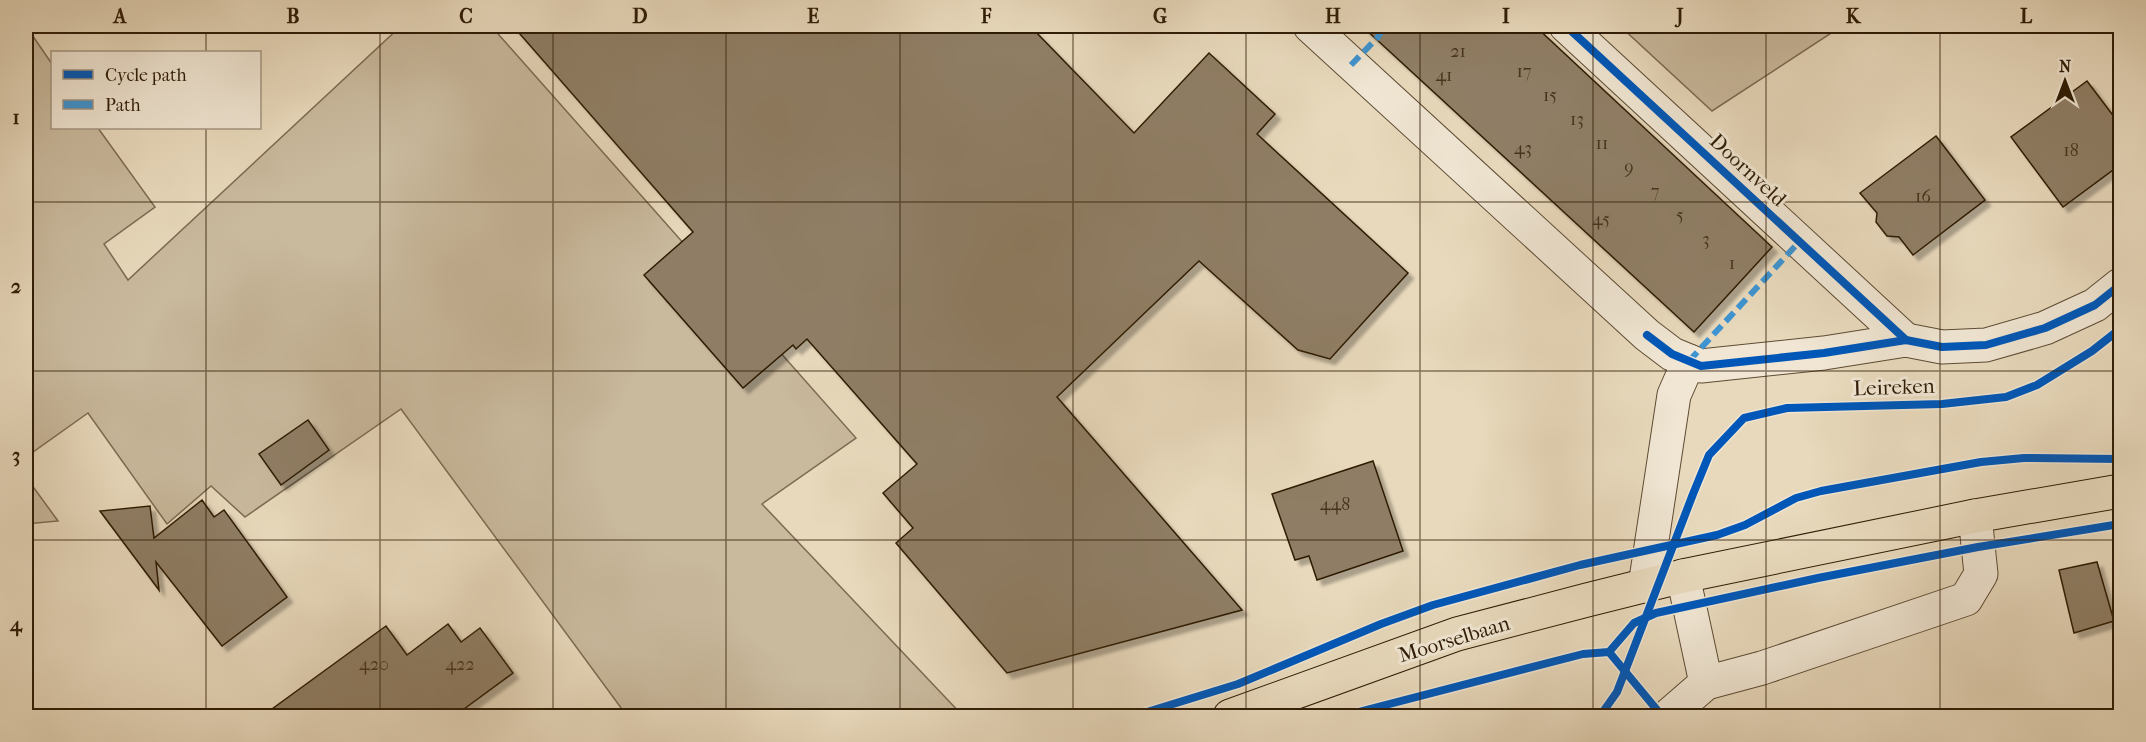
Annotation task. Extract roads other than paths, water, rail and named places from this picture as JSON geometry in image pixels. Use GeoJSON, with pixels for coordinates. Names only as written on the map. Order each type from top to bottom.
{"type":"FeatureCollection","features":[{"type":"Feature","properties":{"kind":"main road","name":"Moorselbaan"},"geometry":{"type":"LineString","coordinates":[[1230,717],[1458,634],[1683,576],[1975,516],[2121,491]]}},
{"type":"Feature","properties":{"kind":"street"},"geometry":{"type":"LineString","coordinates":[[1310,26],[1647,335],[1672,354],[1701,366],[1824,353],[1906,340],[1942,347],[1986,345],[2045,328],[2095,305],[2121,285]]}},
{"type":"Feature","properties":{"kind":"street","name":"Doornveld"},"geometry":{"type":"LineString","coordinates":[[1566,26],[1906,340]]}},
{"type":"Feature","properties":{"kind":"street"},"geometry":{"type":"LineString","coordinates":[[1645,586],[1674,395],[1689,361]]}},
{"type":"Feature","properties":{"kind":"street"},"geometry":{"type":"LineString","coordinates":[[1668,717],[1706,683],[1762,668],[1966,599],[1981,574],[1975,516]]}},
{"type":"Feature","properties":{"kind":"street"},"geometry":{"type":"LineString","coordinates":[[1683,576],[1706,683]]}}]}
